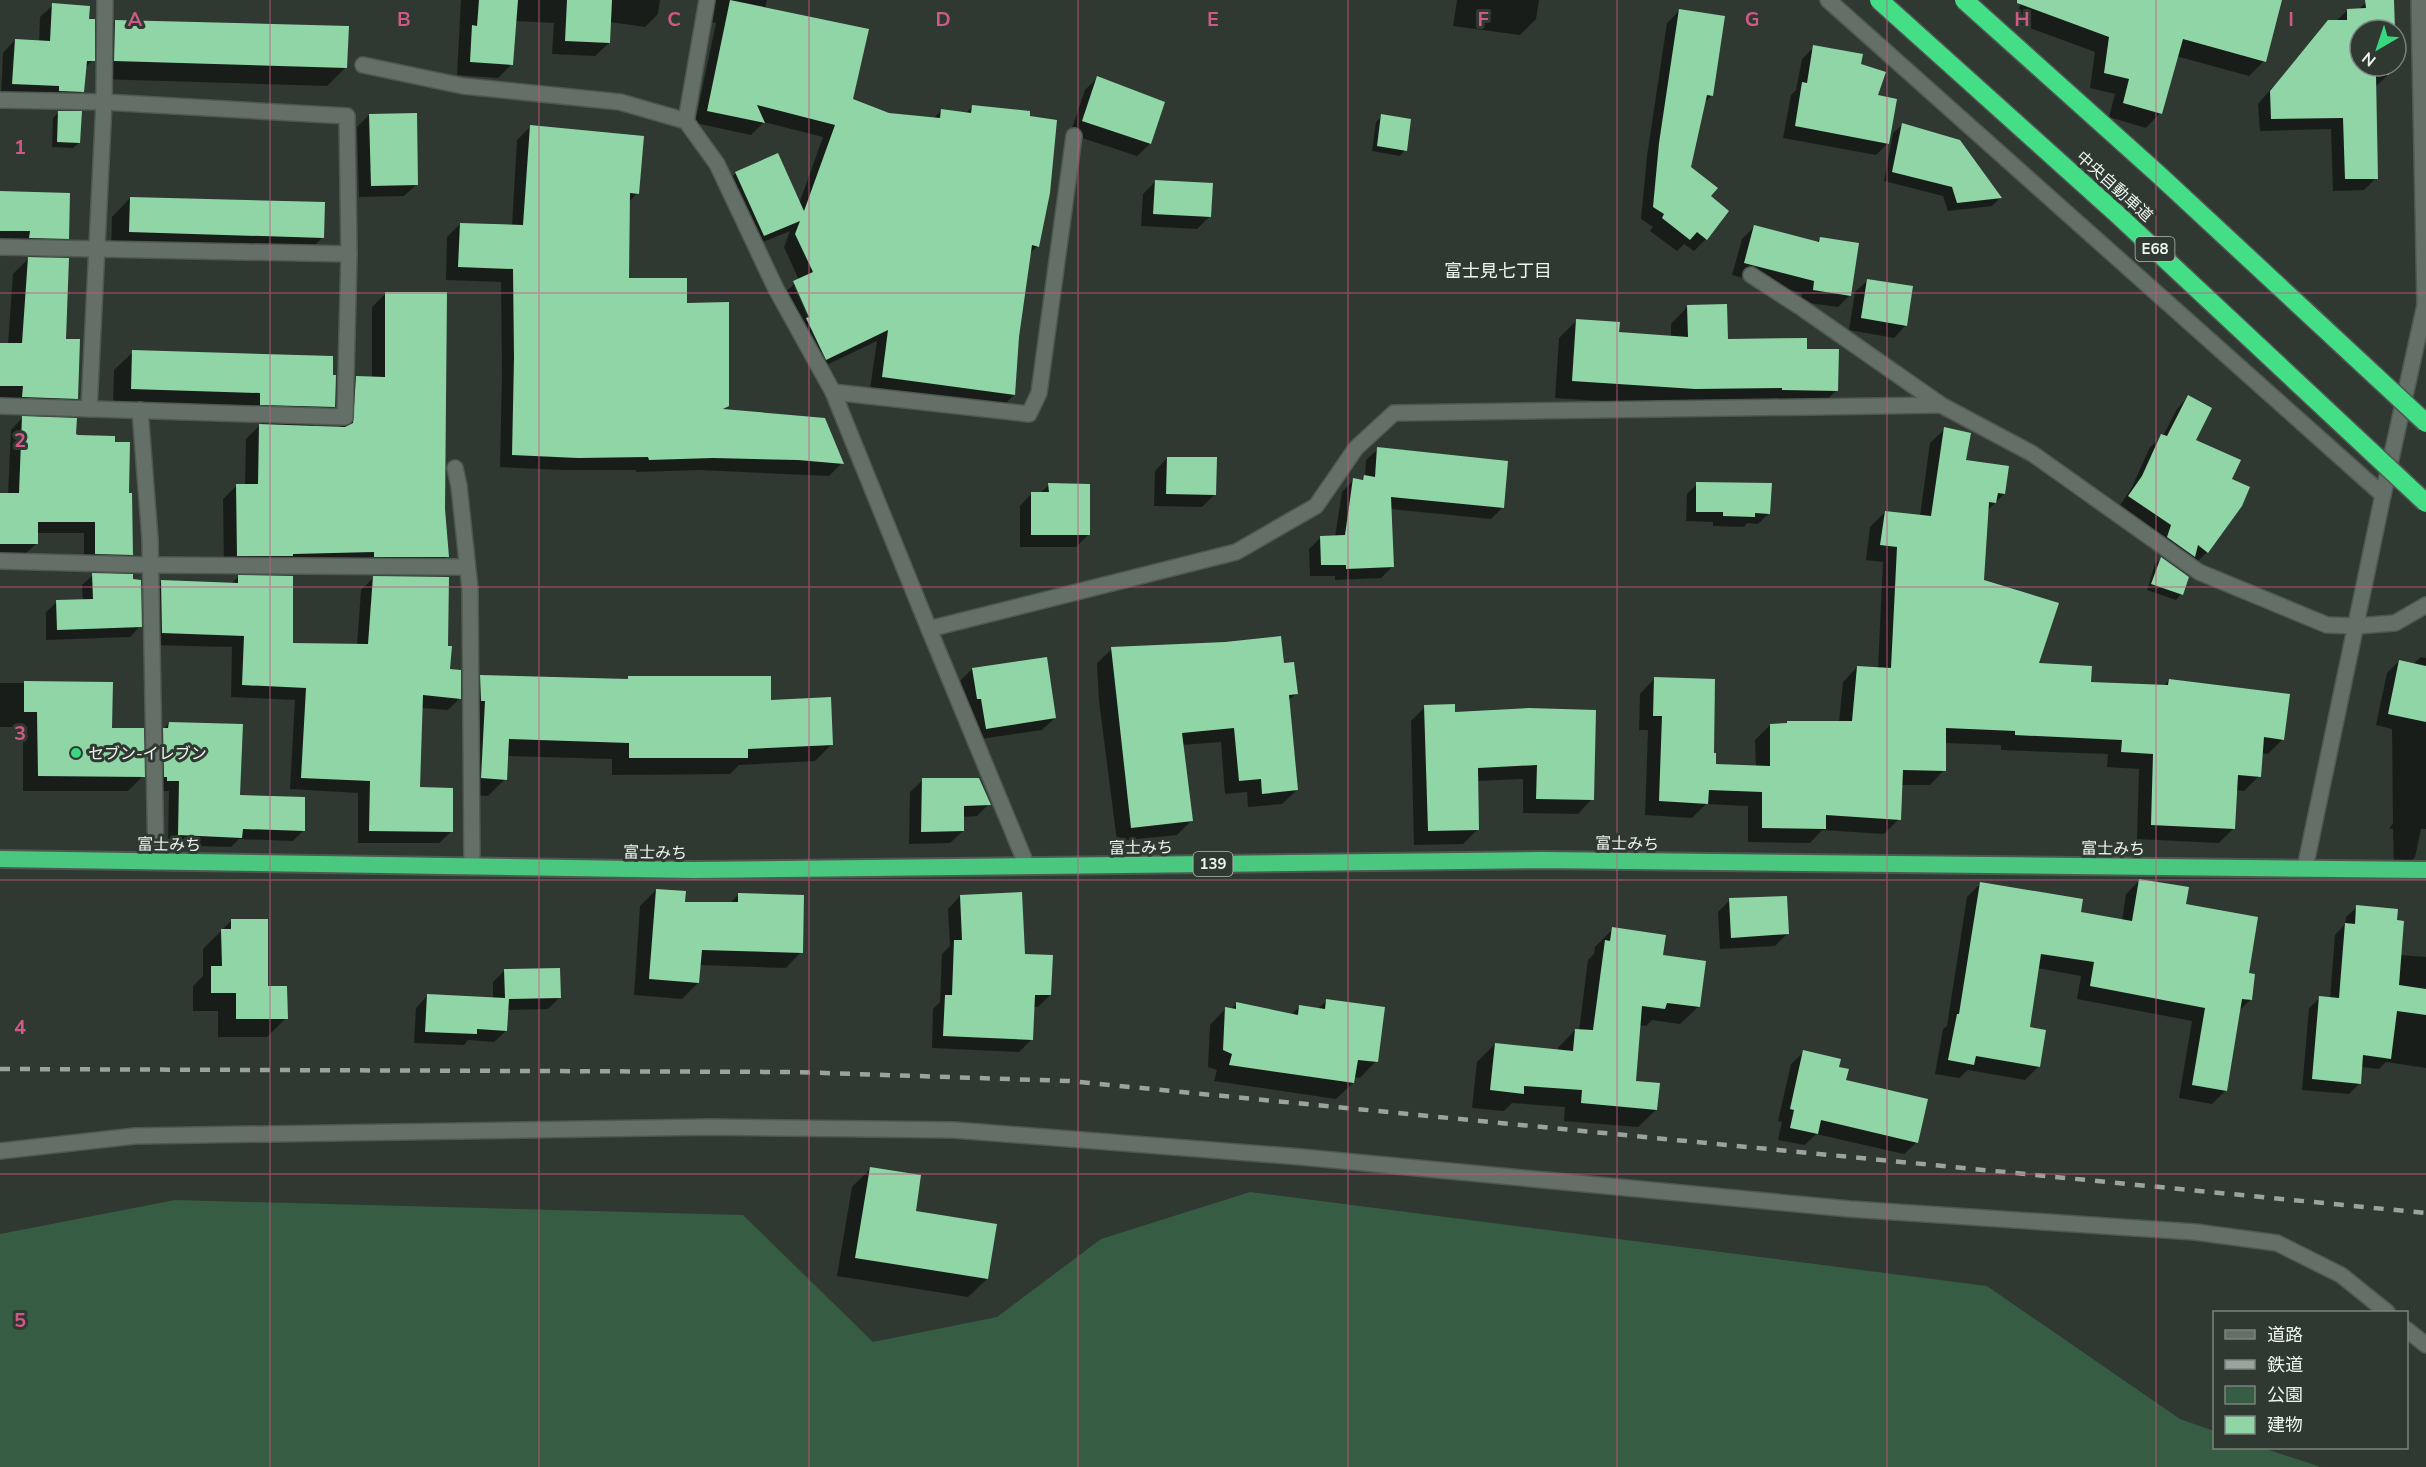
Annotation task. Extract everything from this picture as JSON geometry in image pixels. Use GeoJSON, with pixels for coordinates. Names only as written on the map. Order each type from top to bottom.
{"type":"FeatureCollection","features":[{"type":"Feature","properties":{"kind":"highway","name":"中央自動車道"},"geometry":{"type":"LineString","coordinates":[[1879,0],[2117,214],[2426,503]]}},
{"type":"Feature","properties":{"kind":"highway"},"geometry":{"type":"LineString","coordinates":[[1964,0],[2158,174],[2426,423]]}},
{"type":"Feature","properties":{"kind":"highway","name":"富士みち"},"geometry":{"type":"LineString","coordinates":[[0,860],[694,870],[1541,860],[2426,870]]}},
{"type":"Feature","properties":{"kind":"street"},"geometry":{"type":"LineString","coordinates":[[89,409],[95,249],[104,102],[105,0]]}},
{"type":"Feature","properties":{"kind":"street"},"geometry":{"type":"LineString","coordinates":[[686,121],[707,0]]}},
{"type":"Feature","properties":{"kind":"street"},"geometry":{"type":"LineString","coordinates":[[1828,0],[2383,495]]}},
{"type":"Feature","properties":{"kind":"street"},"geometry":{"type":"LineString","coordinates":[[2305,868],[2425,305],[2419,0]]}},
{"type":"Feature","properties":{"kind":"street"},"geometry":{"type":"LineString","coordinates":[[363,66],[463,86],[620,102],[686,121],[717,164],[776,288],[833,392],[1027,866]]}},
{"type":"Feature","properties":{"kind":"street"},"geometry":{"type":"LineString","coordinates":[[0,100],[104,102],[347,116],[349,254],[345,417],[0,406]]}},
{"type":"Feature","properties":{"kind":"street"},"geometry":{"type":"LineString","coordinates":[[833,392],[1029,414],[1039,393],[1074,136]]}},
{"type":"Feature","properties":{"kind":"street"},"geometry":{"type":"LineString","coordinates":[[0,247],[349,254]]}},
{"type":"Feature","properties":{"kind":"street"},"geometry":{"type":"LineString","coordinates":[[1751,275],[1941,405],[2033,454],[2199,572],[2327,624],[2357,626],[2394,623],[2426,605]]}},
{"type":"Feature","properties":{"kind":"street"},"geometry":{"type":"LineString","coordinates":[[929,629],[1236,552],[1316,506],[1356,448],[1394,413],[1941,405]]}},
{"type":"Feature","properties":{"kind":"street"},"geometry":{"type":"LineString","coordinates":[[140,410],[150,565],[156,862]]}},
{"type":"Feature","properties":{"kind":"street"},"geometry":{"type":"LineString","coordinates":[[455,468],[470,588],[472,867]]}},
{"type":"Feature","properties":{"kind":"street"},"geometry":{"type":"LineString","coordinates":[[0,561],[150,565],[467,567]]}},
{"type":"Feature","properties":{"kind":"street"},"geometry":{"type":"LineString","coordinates":[[0,1151],[135,1136],[711,1127],[954,1130],[1300,1157],[1850,1209],[2207,1234],[2277,1243],[2341,1275],[2386,1311]]}},
{"type":"Feature","properties":{"kind":"street"},"geometry":{"type":"LineString","coordinates":[[2408,1331],[2426,1345]]}},
{"type":"Feature","properties":{"kind":"green space"},"geometry":{"type":"Polygon","coordinates":[[[1250,1192],[1987,1286],[2180,1419],[2213,1431],[2213,1449],[2266,1449],[2321,1467],[0,1467],[0,1234],[175,1200],[743,1215],[873,1342],[997,1317],[1101,1239],[1250,1192]]]}},
{"type":"Feature","properties":{"kind":"building"},"geometry":{"type":"Polygon","coordinates":[[[479,0],[518,0],[513,65],[470,62],[472,25],[477,26],[479,0]]]}},
{"type":"Feature","properties":{"kind":"building"},"geometry":{"type":"Polygon","coordinates":[[[567,0],[612,0],[610,43],[565,41],[567,0]]]}},
{"type":"Feature","properties":{"kind":"building"},"geometry":{"type":"Polygon","coordinates":[[[730,0],[869,29],[853,99],[889,113],[940,118],[941,109],[971,113],[972,105],[1030,111],[1030,116],[1057,120],[1050,193],[1039,247],[1032,245],[1019,337],[1015,395],[882,377],[888,330],[826,360],[806,318],[809,317],[793,281],[813,272],[795,234],[800,221],[764,236],[735,172],[778,153],[804,211],[835,125],[757,105],[765,123],[707,111],[730,0]]]}},
{"type":"Feature","properties":{"kind":"building"},"geometry":{"type":"Polygon","coordinates":[[[2017,0],[2282,0],[2266,62],[2183,39],[2162,114],[2123,103],[2129,79],[2104,73],[2109,37],[2017,3],[2017,0]]]}},
{"type":"Feature","properties":{"kind":"building"},"geometry":{"type":"Polygon","coordinates":[[[2365,0],[2394,0],[2395,18],[2348,18],[2348,78],[2376,78],[2378,179],[2345,179],[2343,118],[2271,119],[2270,91],[2328,20],[2347,20],[2347,9],[2366,8],[2365,0]]]}},
{"type":"Feature","properties":{"kind":"building"},"geometry":{"type":"Polygon","coordinates":[[[52,3],[90,6],[89,19],[95,19],[95,61],[87,61],[84,92],[59,91],[59,86],[12,84],[15,39],[50,41],[52,3]]]}},
{"type":"Feature","properties":{"kind":"building"},"geometry":{"type":"Polygon","coordinates":[[[1679,9],[1725,16],[1713,96],[1707,95],[1691,167],[1718,188],[1711,196],[1729,211],[1707,240],[1697,232],[1690,240],[1662,218],[1664,214],[1653,207],[1659,143],[1679,9]]]}},
{"type":"Feature","properties":{"kind":"building"},"geometry":{"type":"Polygon","coordinates":[[[115,20],[349,26],[347,68],[114,61],[115,20]]]}},
{"type":"Feature","properties":{"kind":"building"},"geometry":{"type":"Polygon","coordinates":[[[1813,45],[1863,54],[1861,64],[1886,72],[1878,95],[1897,99],[1889,144],[1795,126],[1802,82],[1807,83],[1813,45]]]}},
{"type":"Feature","properties":{"kind":"building"},"geometry":{"type":"Polygon","coordinates":[[[1097,76],[1165,102],[1151,144],[1082,121],[1097,76]]]}},
{"type":"Feature","properties":{"kind":"building"},"geometry":{"type":"Polygon","coordinates":[[[58,111],[82,111],[80,143],[57,142],[58,111]]]}},
{"type":"Feature","properties":{"kind":"building"},"geometry":{"type":"Polygon","coordinates":[[[417,113],[418,185],[371,186],[369,114],[417,113]]]}},
{"type":"Feature","properties":{"kind":"building"},"geometry":{"type":"Polygon","coordinates":[[[1381,114],[1411,119],[1407,151],[1377,146],[1381,114]]]}},
{"type":"Feature","properties":{"kind":"building"},"geometry":{"type":"Polygon","coordinates":[[[1902,123],[1960,140],[2002,198],[1957,203],[1952,187],[1892,172],[1902,123]]]}},
{"type":"Feature","properties":{"kind":"building"},"geometry":{"type":"Polygon","coordinates":[[[530,125],[644,136],[639,194],[630,193],[629,278],[687,278],[687,303],[729,302],[729,406],[723,409],[825,418],[844,464],[798,460],[713,458],[649,460],[648,457],[578,458],[512,455],[513,269],[458,267],[460,223],[523,225],[530,125]]]}},
{"type":"Feature","properties":{"kind":"building"},"geometry":{"type":"Polygon","coordinates":[[[1155,180],[1213,183],[1211,217],[1153,214],[1155,180]]]}},
{"type":"Feature","properties":{"kind":"building"},"geometry":{"type":"Polygon","coordinates":[[[0,191],[70,193],[69,239],[29,238],[30,231],[0,231],[0,191]]]}},
{"type":"Feature","properties":{"kind":"building"},"geometry":{"type":"Polygon","coordinates":[[[130,197],[325,202],[324,238],[129,232],[130,197]]]}},
{"type":"Feature","properties":{"kind":"building"},"geometry":{"type":"Polygon","coordinates":[[[1754,225],[1819,242],[1820,237],[1859,243],[1851,296],[1813,290],[1814,281],[1744,263],[1754,225]]]}},
{"type":"Feature","properties":{"kind":"building"},"geometry":{"type":"Polygon","coordinates":[[[28,257],[69,258],[66,339],[80,339],[78,399],[22,397],[23,386],[0,386],[0,343],[22,343],[28,257]]]}},
{"type":"Feature","properties":{"kind":"building"},"geometry":{"type":"Polygon","coordinates":[[[1867,279],[1913,286],[1907,326],[1861,318],[1867,279]]]}},
{"type":"Feature","properties":{"kind":"building"},"geometry":{"type":"Polygon","coordinates":[[[385,292],[447,292],[445,509],[449,557],[374,557],[374,552],[237,556],[236,484],[258,484],[259,424],[345,427],[353,423],[356,376],[385,377],[385,292]]]}},
{"type":"Feature","properties":{"kind":"building"},"geometry":{"type":"Polygon","coordinates":[[[1727,304],[1728,339],[1807,338],[1807,349],[1839,349],[1838,391],[1782,390],[1782,388],[1695,389],[1572,381],[1576,319],[1620,322],[1619,332],[1688,337],[1687,305],[1727,304]]]}},
{"type":"Feature","properties":{"kind":"building"},"geometry":{"type":"Polygon","coordinates":[[[132,350],[333,356],[333,375],[336,375],[335,407],[260,405],[260,393],[131,389],[132,350]]]}},
{"type":"Feature","properties":{"kind":"building"},"geometry":{"type":"Polygon","coordinates":[[[2188,395],[2212,408],[2196,440],[2241,460],[2232,479],[2250,487],[2242,506],[2208,553],[2198,545],[2195,557],[2167,537],[2171,525],[2128,496],[2142,476],[2161,434],[2167,436],[2188,395]]]}},
{"type":"Feature","properties":{"kind":"building"},"geometry":{"type":"Polygon","coordinates":[[[22,416],[77,418],[76,434],[78,435],[115,436],[115,442],[130,442],[129,493],[132,493],[133,555],[95,554],[95,522],[38,522],[38,544],[0,544],[0,493],[19,493],[22,416]]]}},
{"type":"Feature","properties":{"kind":"building"},"geometry":{"type":"Polygon","coordinates":[[[1944,427],[1971,433],[1966,460],[2009,466],[2005,494],[1998,493],[1996,503],[1989,502],[1984,580],[2059,603],[2039,663],[2092,666],[2091,682],[2168,685],[2169,679],[2290,694],[2284,740],[2264,737],[2261,777],[2238,775],[2235,829],[2151,825],[2153,754],[2121,752],[2122,740],[2015,735],[2015,731],[1946,728],[1946,771],[1903,770],[1901,820],[1826,815],[1826,829],[1762,828],[1762,792],[1709,790],[1708,804],[1659,801],[1662,716],[1653,716],[1654,677],[1715,679],[1714,753],[1716,753],[1716,764],[1770,766],[1770,724],[1787,723],[1787,721],[1852,721],[1857,666],[1891,668],[1897,547],[1880,545],[1885,511],[1931,516],[1944,427]]]}},
{"type":"Feature","properties":{"kind":"building"},"geometry":{"type":"Polygon","coordinates":[[[1377,447],[1508,461],[1504,508],[1391,497],[1394,567],[1346,569],[1346,565],[1321,565],[1320,536],[1345,535],[1353,478],[1363,480],[1364,475],[1375,477],[1377,447]]]}},
{"type":"Feature","properties":{"kind":"building"},"geometry":{"type":"Polygon","coordinates":[[[1167,457],[1217,457],[1216,495],[1166,494],[1167,457]]]}},
{"type":"Feature","properties":{"kind":"building"},"geometry":{"type":"Polygon","coordinates":[[[1696,482],[1772,483],[1770,514],[1755,513],[1755,517],[1723,516],[1723,512],[1696,512],[1696,482]]]}},
{"type":"Feature","properties":{"kind":"building"},"geometry":{"type":"Polygon","coordinates":[[[1048,483],[1090,484],[1090,535],[1031,535],[1031,492],[1049,492],[1048,483]]]}},
{"type":"Feature","properties":{"kind":"building"},"geometry":{"type":"Polygon","coordinates":[[[2161,557],[2189,577],[2183,595],[2151,584],[2161,557]]]}},
{"type":"Feature","properties":{"kind":"building"},"geometry":{"type":"Polygon","coordinates":[[[92,573],[133,574],[133,579],[141,580],[142,627],[57,630],[56,600],[93,599],[92,573]]]}},
{"type":"Feature","properties":{"kind":"building"},"geometry":{"type":"Polygon","coordinates":[[[238,575],[293,576],[293,643],[368,644],[373,576],[449,577],[448,646],[452,646],[450,669],[461,670],[461,699],[423,695],[420,787],[453,788],[453,832],[369,831],[370,781],[301,778],[306,688],[242,685],[244,636],[162,633],[161,580],[238,583],[238,575]]]}},
{"type":"Feature","properties":{"kind":"building"},"geometry":{"type":"Polygon","coordinates":[[[1281,636],[1284,663],[1294,662],[1298,694],[1289,695],[1298,790],[1262,794],[1261,779],[1239,781],[1234,728],[1182,733],[1193,821],[1131,828],[1111,647],[1225,642],[1281,636]]]}},
{"type":"Feature","properties":{"kind":"building"},"geometry":{"type":"Polygon","coordinates":[[[1047,657],[1056,718],[986,729],[981,699],[977,699],[972,668],[1047,657]]]}},
{"type":"Feature","properties":{"kind":"building"},"geometry":{"type":"Polygon","coordinates":[[[2399,660],[2426,666],[2426,722],[2388,714],[2399,660]]]}},
{"type":"Feature","properties":{"kind":"building"},"geometry":{"type":"Polygon","coordinates":[[[480,675],[628,679],[628,676],[771,676],[771,700],[831,697],[833,745],[748,749],[748,758],[629,758],[629,743],[509,739],[507,780],[481,778],[485,701],[481,701],[480,675]]]}},
{"type":"Feature","properties":{"kind":"building"},"geometry":{"type":"Polygon","coordinates":[[[24,681],[113,682],[112,728],[144,728],[145,777],[38,776],[37,712],[24,712],[24,681]]]}},
{"type":"Feature","properties":{"kind":"building"},"geometry":{"type":"Polygon","coordinates":[[[1455,704],[1455,712],[1529,708],[1596,710],[1594,800],[1536,799],[1537,765],[1478,768],[1479,830],[1428,831],[1424,705],[1455,704]]]}},
{"type":"Feature","properties":{"kind":"building"},"geometry":{"type":"Polygon","coordinates":[[[169,722],[243,724],[240,795],[305,797],[305,831],[243,829],[242,838],[178,835],[179,781],[167,781],[167,777],[164,777],[163,728],[168,728],[169,722]]]}},
{"type":"Feature","properties":{"kind":"building"},"geometry":{"type":"Polygon","coordinates":[[[922,778],[979,778],[991,805],[964,806],[964,831],[921,832],[922,778]]]}},
{"type":"Feature","properties":{"kind":"building"},"geometry":{"type":"Polygon","coordinates":[[[2139,879],[2189,887],[2186,904],[2258,917],[2249,973],[2255,974],[2252,1000],[2242,999],[2227,1091],[2192,1085],[2205,1008],[2090,986],[2094,962],[2041,954],[2030,1027],[2046,1030],[2040,1067],[1976,1056],[1974,1065],[1948,1060],[1957,1014],[1959,1014],[1980,882],[2083,899],[2081,912],[2132,921],[2139,879]]]}},
{"type":"Feature","properties":{"kind":"building"},"geometry":{"type":"Polygon","coordinates":[[[656,889],[686,891],[685,902],[738,902],[738,893],[804,895],[803,953],[702,950],[699,983],[649,979],[656,889]]]}},
{"type":"Feature","properties":{"kind":"building"},"geometry":{"type":"Polygon","coordinates":[[[1022,892],[1025,954],[1053,955],[1051,995],[1035,995],[1033,1040],[943,1036],[945,995],[952,995],[954,940],[962,940],[960,895],[1022,892]]]}},
{"type":"Feature","properties":{"kind":"building"},"geometry":{"type":"Polygon","coordinates":[[[1787,896],[1789,934],[1731,938],[1729,898],[1787,896]]]}},
{"type":"Feature","properties":{"kind":"building"},"geometry":{"type":"Polygon","coordinates":[[[2356,905],[2398,909],[2397,920],[2404,921],[2399,985],[2426,989],[2426,1015],[2397,1011],[2391,1059],[2363,1055],[2361,1084],[2312,1079],[2319,996],[2339,998],[2345,923],[2355,924],[2356,905]]]}},
{"type":"Feature","properties":{"kind":"building"},"geometry":{"type":"Polygon","coordinates":[[[231,919],[268,919],[268,986],[287,986],[288,1019],[236,1019],[236,993],[211,993],[211,966],[222,966],[221,929],[231,929],[231,919]]]}},
{"type":"Feature","properties":{"kind":"building"},"geometry":{"type":"Polygon","coordinates":[[[1612,927],[1666,935],[1663,955],[1706,961],[1700,1007],[1667,1003],[1665,1009],[1642,1006],[1636,1081],[1660,1083],[1657,1110],[1581,1103],[1582,1090],[1524,1086],[1524,1094],[1490,1090],[1495,1043],[1573,1051],[1575,1029],[1593,1030],[1605,940],[1610,941],[1612,927]]]}},
{"type":"Feature","properties":{"kind":"building"},"geometry":{"type":"Polygon","coordinates":[[[560,968],[561,998],[509,999],[507,1031],[477,1029],[477,1034],[425,1032],[427,994],[505,998],[504,969],[560,968]]]}},
{"type":"Feature","properties":{"kind":"building"},"geometry":{"type":"Polygon","coordinates":[[[1326,999],[1385,1007],[1378,1062],[1358,1060],[1354,1083],[1229,1065],[1232,1054],[1223,1050],[1225,1007],[1236,1009],[1236,1002],[1298,1015],[1299,1005],[1325,1009],[1326,999]]]}},
{"type":"Feature","properties":{"kind":"building"},"geometry":{"type":"Polygon","coordinates":[[[1803,1050],[1841,1059],[1839,1067],[1849,1069],[1846,1080],[1928,1099],[1918,1143],[1821,1120],[1818,1134],[1790,1128],[1794,1110],[1790,1109],[1803,1050]]]}},
{"type":"Feature","properties":{"kind":"building"},"geometry":{"type":"Polygon","coordinates":[[[870,1167],[921,1175],[916,1211],[997,1224],[988,1279],[855,1258],[870,1167]]]}},
{"type":"Feature","properties":{"kind":"railway"},"geometry":{"type":"LineString","coordinates":[[0,1069],[794,1072],[1069,1081],[2426,1213]]}},
{"type":"Feature","properties":{"kind":"place","name":"セブン-イレブン"},"geometry":{"type":"Point","coordinates":[76,753]}},
{"type":"Feature","properties":{"kind":"district","name":"富士見七丁目"},"geometry":{"type":"Point","coordinates":[1498,271]}}]}
